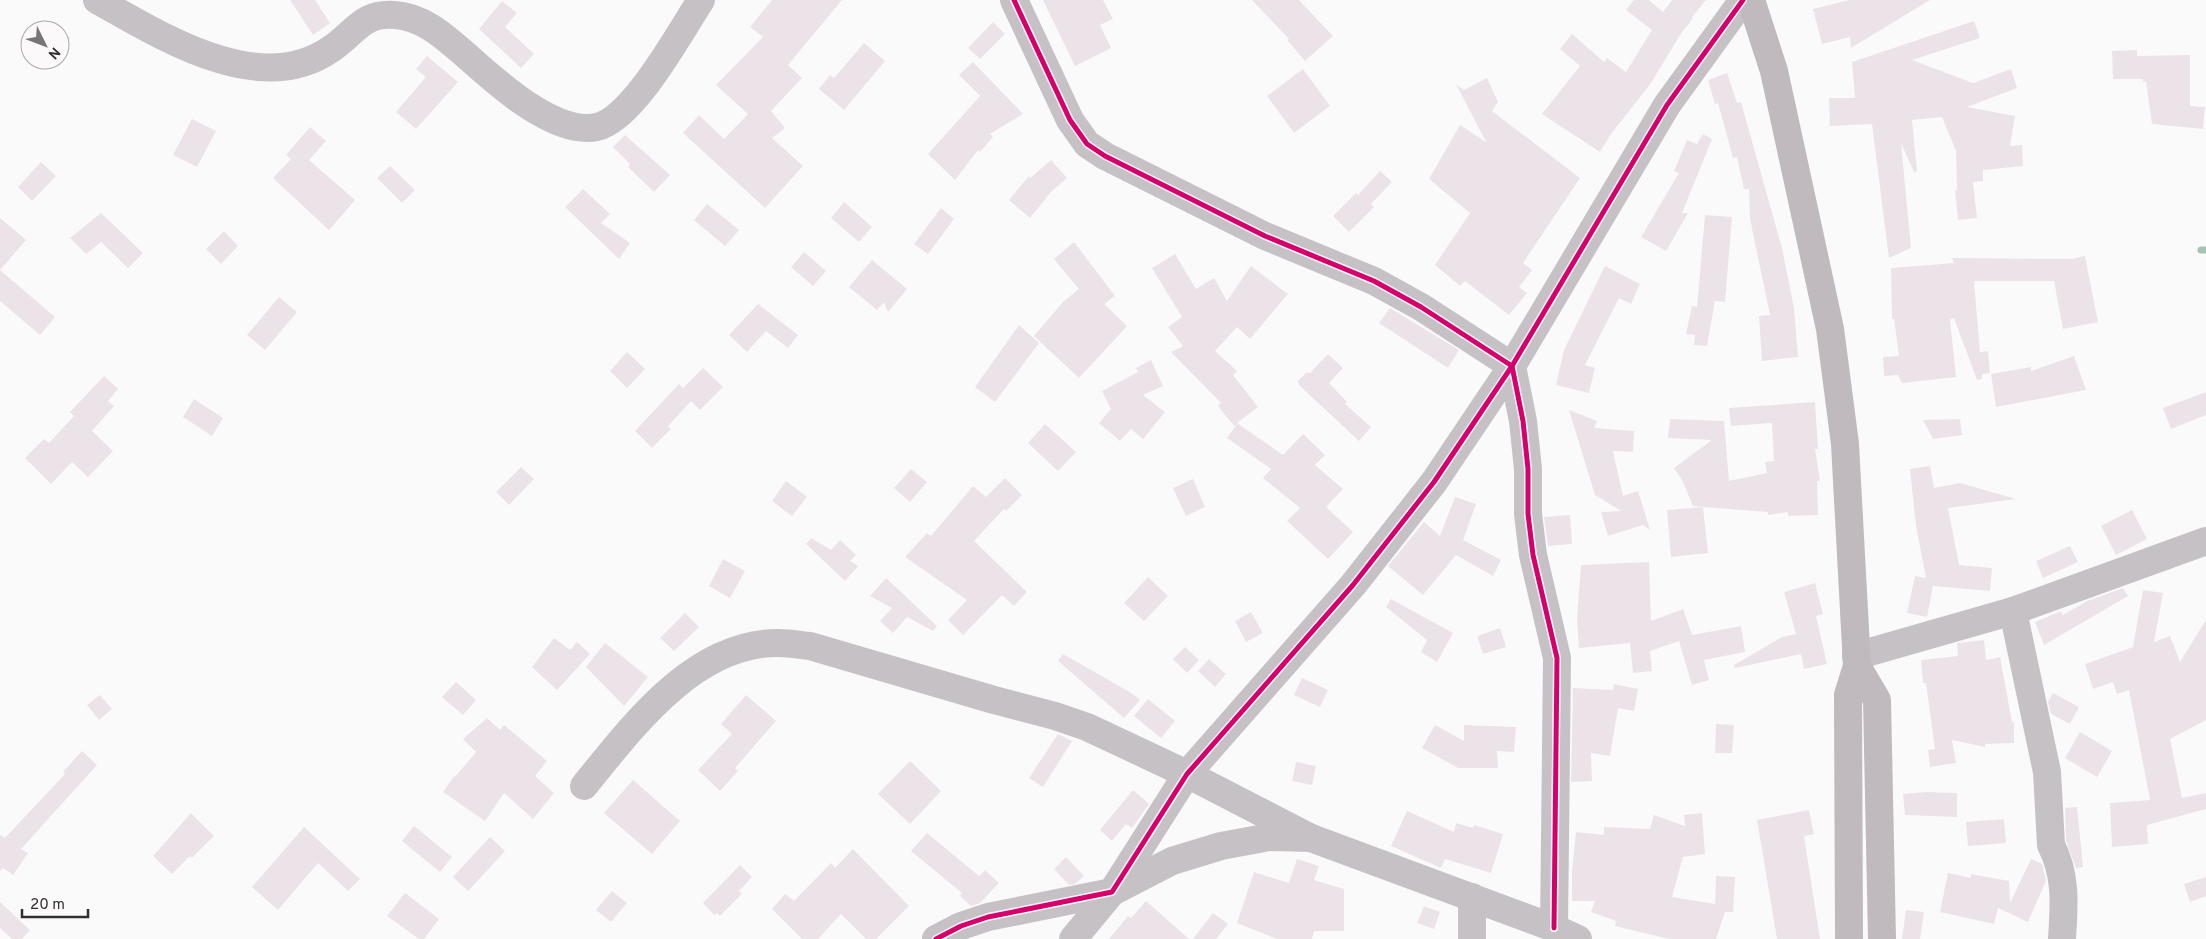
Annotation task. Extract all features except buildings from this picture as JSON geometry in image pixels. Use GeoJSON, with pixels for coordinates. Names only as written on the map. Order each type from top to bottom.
{"type":"FeatureCollection","features":[{"type":"Feature","properties":{"kind":"main road"},"geometry":{"type":"LineString","coordinates":[[1751,0],[1774,71],[1830,329],[1845,444],[1857,661],[1848,695],[1849,939]]}},
{"type":"Feature","properties":{"kind":"main road"},"geometry":{"type":"LineString","coordinates":[[1857,661],[1877,700],[1882,939]]}},
{"type":"Feature","properties":{"kind":"street"},"geometry":{"type":"LineString","coordinates":[[97,0],[152,31],[209,57],[257,66],[295,66],[310,61],[332,49],[365,19],[392,14],[409,16],[440,32],[512,95],[570,126],[585,128],[598,126],[612,119],[629,106],[646,85],[701,0]]}},
{"type":"Feature","properties":{"kind":"street"},"geometry":{"type":"LineString","coordinates":[[1014,0],[1070,120],[1087,144],[1105,156],[1265,236],[1374,282],[1421,306],[1512,366],[1524,431],[1528,469],[1528,514],[1533,556],[1557,658],[1554,928]]}},
{"type":"Feature","properties":{"kind":"street"},"geometry":{"type":"LineString","coordinates":[[1073,939],[1112,892],[1187,774],[1353,585],[1434,482],[1512,366],[1667,105],[1743,0]]}},
{"type":"Feature","properties":{"kind":"street"},"geometry":{"type":"LineString","coordinates":[[1857,661],[2012,611],[2206,541]]}},
{"type":"Feature","properties":{"kind":"street"},"geometry":{"type":"LineString","coordinates":[[2012,611],[2046,772],[2051,846],[2056,856],[2064,890],[2062,939]]}},
{"type":"Feature","properties":{"kind":"street"},"geometry":{"type":"LineString","coordinates":[[584,786],[628,732],[666,693],[695,669],[728,654],[753,646],[779,643],[810,646],[1055,716],[1087,727],[1187,774],[1311,838],[1554,928],[1578,939]]}},
{"type":"Feature","properties":{"kind":"street"},"geometry":{"type":"LineString","coordinates":[[936,939],[961,926],[988,917],[1112,892],[1172,861],[1221,846],[1270,837],[1311,838]]}},
{"type":"Feature","properties":{"kind":"street"},"geometry":{"type":"LineString","coordinates":[[1472,898],[1472,939]]}},
{"type":"Feature","properties":{"kind":"waterway"},"geometry":{"type":"LineString","coordinates":[[2201,250],[2206,250]]}},
{"type":"Feature","properties":{"kind":"cycle path"},"geometry":{"type":"LineString","coordinates":[[936,939],[961,926],[988,917],[1112,892],[1187,774],[1353,585],[1434,482],[1512,366],[1421,307],[1374,281],[1265,236],[1105,156],[1087,144],[1070,120],[1014,0]]}},
{"type":"Feature","properties":{"kind":"cycle path"},"geometry":{"type":"LineString","coordinates":[[1554,928],[1557,658],[1533,555],[1528,514],[1528,469],[1523,421],[1512,366],[1667,105],[1743,0]]}}]}
